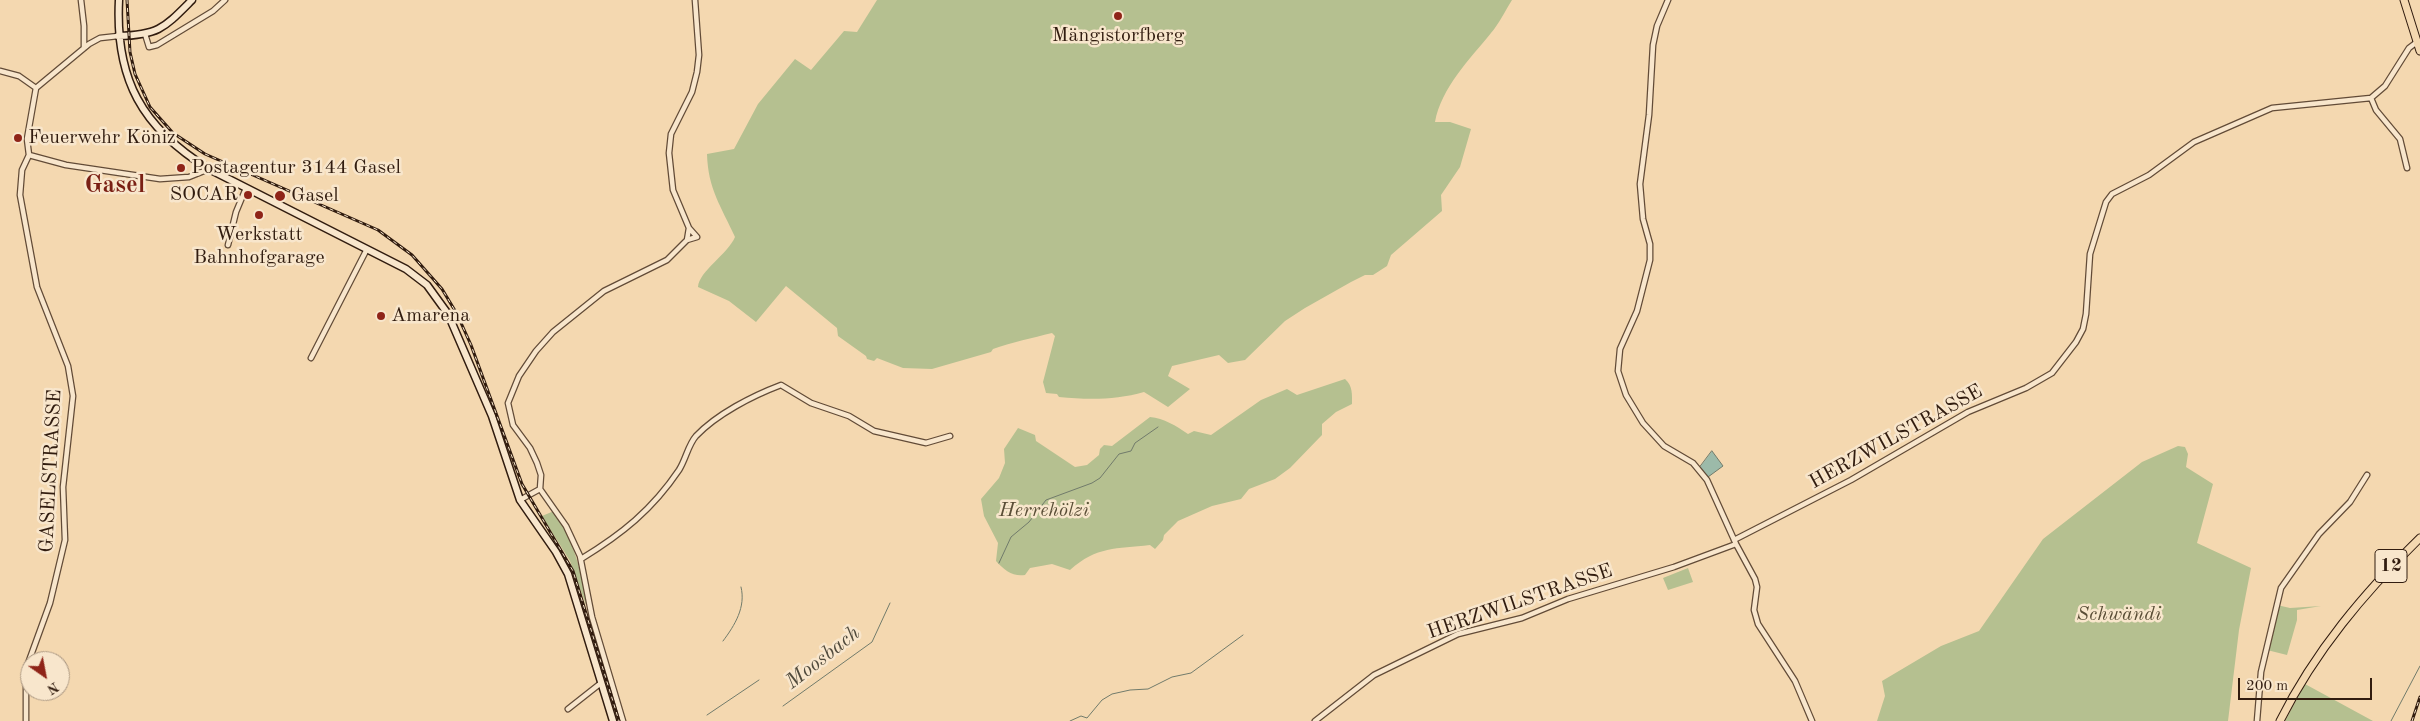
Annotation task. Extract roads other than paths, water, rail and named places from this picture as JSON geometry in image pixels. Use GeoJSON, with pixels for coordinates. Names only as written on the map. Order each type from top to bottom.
{"type":"FeatureCollection","features":[{"type":"Feature","properties":{"kind":"main road"},"geometry":{"type":"LineString","coordinates":[[119,0],[118,36],[130,82],[148,117],[174,145],[209,169],[367,249],[420,279],[444,307],[492,416],[520,500],[567,571],[613,721]]}},
{"type":"Feature","properties":{"kind":"main road"},"geometry":{"type":"LineString","coordinates":[[118,36],[145,34],[167,24],[192,0]]}},
{"type":"Feature","properties":{"kind":"main road"},"geometry":{"type":"LineString","coordinates":[[2404,0],[2420,51]]}},
{"type":"Feature","properties":{"kind":"main road","name":"12"},"geometry":{"type":"LineString","coordinates":[[2280,721],[2321,651],[2343,620],[2420,538]]}},
{"type":"Feature","properties":{"kind":"street"},"geometry":{"type":"LineString","coordinates":[[81,0],[84,20],[84,48]]}},
{"type":"Feature","properties":{"kind":"street"},"geometry":{"type":"LineString","coordinates":[[145,34],[149,48],[157,46],[213,11],[226,0]]}},
{"type":"Feature","properties":{"kind":"street"},"geometry":{"type":"LineString","coordinates":[[623,721],[592,617],[581,559],[570,531],[540,489],[541,475],[534,455],[509,416],[510,396],[519,376],[541,344],[562,324],[604,291],[667,260],[687,240],[697,237],[689,228],[672,190],[669,153],[671,134],[692,92],[698,72],[699,56],[694,0]]}},
{"type":"Feature","properties":{"kind":"street"},"geometry":{"type":"LineString","coordinates":[[1668,0],[1657,26],[1653,45],[1648,129],[1640,184],[1643,220],[1650,244],[1650,260],[1637,311],[1620,350],[1618,371],[1626,395],[1650,432],[1664,446],[1693,463],[1702,473],[1755,579],[1757,587],[1754,605],[1756,618],[1795,681],[1812,721]]}},
{"type":"Feature","properties":{"kind":"street"},"geometry":{"type":"LineString","coordinates":[[0,71],[16,75],[36,88],[84,48],[98,39],[118,36]]}},
{"type":"Feature","properties":{"kind":"street"},"geometry":{"type":"LineString","coordinates":[[2407,168],[2400,139],[2376,110],[2371,98],[2385,86],[2409,48],[2417,42]]}},
{"type":"Feature","properties":{"kind":"street","name":"GASELSTRASSE"},"geometry":{"type":"LineString","coordinates":[[26,721],[26,669],[50,603],[65,540],[63,487],[72,396],[68,366],[38,293],[27,239],[20,190],[22,169],[29,155],[27,139],[35,104],[36,88]]}},
{"type":"Feature","properties":{"kind":"street","name":"HERZWILSTRASSE"},"geometry":{"type":"LineString","coordinates":[[1315,721],[1374,675],[1458,634],[1522,618],[1568,599],[1674,567],[1735,542],[1844,484],[1968,412],[2026,388],[2052,373],[2076,342],[2083,329],[2086,314],[2090,254],[2106,202],[2112,194],[2149,175],[2194,142],[2272,108],[2371,98]]}},
{"type":"Feature","properties":{"kind":"street"},"geometry":{"type":"LineString","coordinates":[[29,155],[66,166],[165,180],[189,177],[209,169]]}},
{"type":"Feature","properties":{"kind":"street"},"geometry":{"type":"LineString","coordinates":[[228,245],[236,212],[246,188]]}},
{"type":"Feature","properties":{"kind":"street"},"geometry":{"type":"LineString","coordinates":[[687,240],[689,228]]}},
{"type":"Feature","properties":{"kind":"street"},"geometry":{"type":"LineString","coordinates":[[311,358],[367,249]]}},
{"type":"Feature","properties":{"kind":"street"},"geometry":{"type":"LineString","coordinates":[[581,559],[624,531],[639,518],[678,470],[693,440],[700,433],[724,415],[781,386],[811,404],[849,416],[874,431],[926,443],[950,436]]}},
{"type":"Feature","properties":{"kind":"street"},"geometry":{"type":"LineString","coordinates":[[2257,721],[2261,672],[2281,588],[2319,534],[2353,499],[2367,475]]}},
{"type":"Feature","properties":{"kind":"street"},"geometry":{"type":"LineString","coordinates":[[520,500],[540,489]]}},
{"type":"Feature","properties":{"kind":"street"},"geometry":{"type":"LineString","coordinates":[[568,709],[601,683]]}},
{"type":"Feature","properties":{"kind":"waterway","name":"Moosbach"},"geometry":{"type":"LineString","coordinates":[[999,563],[1011,537],[1029,522],[1046,500],[1092,483],[1100,478],[1119,454],[1131,451],[1135,443],[1158,427]]}},
{"type":"Feature","properties":{"kind":"waterway"},"geometry":{"type":"LineString","coordinates":[[723,641],[732,629],[741,609],[741,587]]}},
{"type":"Feature","properties":{"kind":"waterway","name":"Moosbach"},"geometry":{"type":"LineString","coordinates":[[783,706],[872,642],[890,603]]}},
{"type":"Feature","properties":{"kind":"waterway"},"geometry":{"type":"LineString","coordinates":[[1070,721],[1081,716],[1087,718],[1102,700],[1112,694],[1148,689],[1172,677],[1191,673],[1243,635]]}},
{"type":"Feature","properties":{"kind":"waterway"},"geometry":{"type":"LineString","coordinates":[[2391,721],[2420,666]]}},
{"type":"Feature","properties":{"kind":"waterway"},"geometry":{"type":"LineString","coordinates":[[707,715],[759,680]]}},
{"type":"Feature","properties":{"kind":"railway"},"geometry":{"type":"LineString","coordinates":[[127,0],[130,52],[135,74],[150,107],[173,133],[205,154],[378,230],[412,255],[442,289],[457,314],[471,345],[522,484],[573,571],[619,721]]}},
{"type":"Feature","properties":{"kind":"railway"},"geometry":{"type":"LineString","coordinates":[[2412,721],[2420,697]]}},
{"type":"Feature","properties":{"kind":"place","name":"Mängistorfberg"},"geometry":{"type":"Point","coordinates":[1118,16]}},
{"type":"Feature","properties":{"kind":"place","name":"Feuerwehr Köniz"},"geometry":{"type":"Point","coordinates":[18,138]}},
{"type":"Feature","properties":{"kind":"place","name":"Postagentur 3144 Gasel"},"geometry":{"type":"Point","coordinates":[181,168]}},
{"type":"Feature","properties":{"kind":"place","name":"SOCAR"},"geometry":{"type":"Point","coordinates":[248,195]}},
{"type":"Feature","properties":{"kind":"place","name":"Gasel"},"geometry":{"type":"Point","coordinates":[280,196]}},
{"type":"Feature","properties":{"kind":"place","name":"Werkstatt Bahnhofgarage"},"geometry":{"type":"Point","coordinates":[259,215]}},
{"type":"Feature","properties":{"kind":"place","name":"Amarena"},"geometry":{"type":"Point","coordinates":[381,316]}},
{"type":"Feature","properties":{"kind":"district","name":"Gasel"},"geometry":{"type":"Point","coordinates":[115,185]}},
{"type":"Feature","properties":{"kind":"park label","name":"Herrehölzi"},"geometry":{"type":"Point","coordinates":[1044,511]}},
{"type":"Feature","properties":{"kind":"park label","name":"Schwändi"},"geometry":{"type":"Point","coordinates":[2119,615]}}]}
